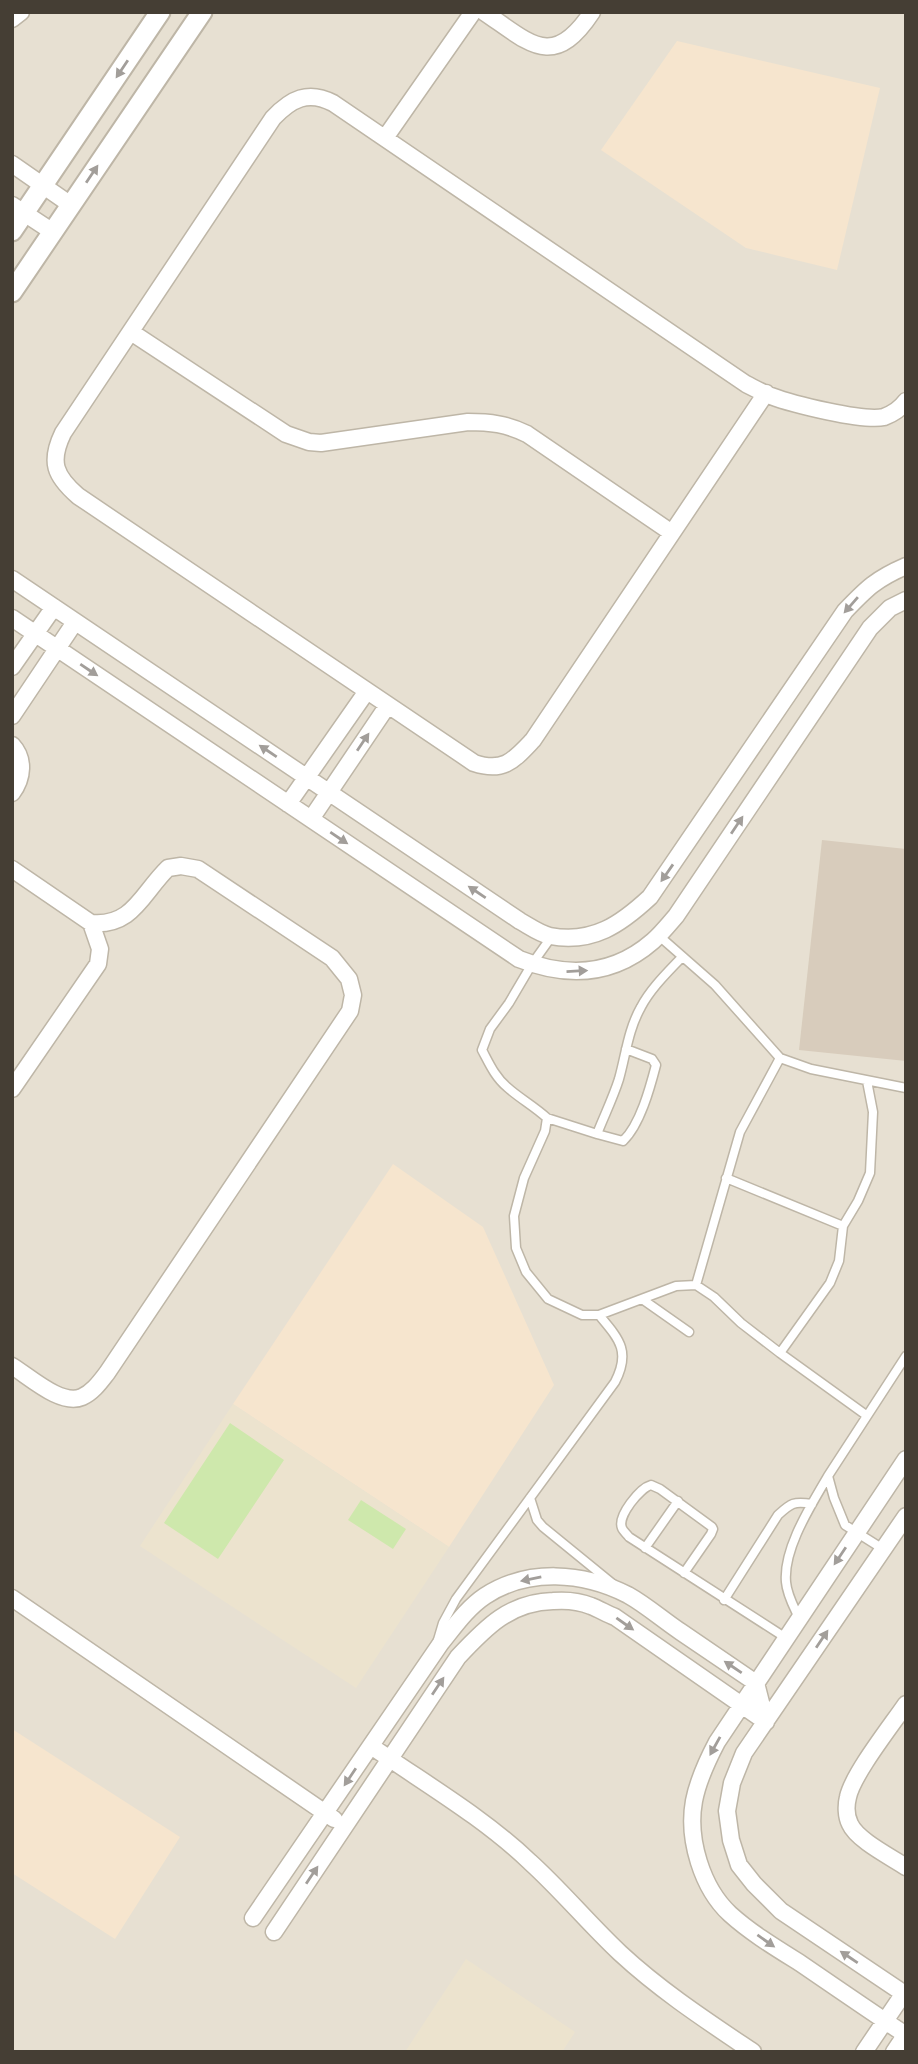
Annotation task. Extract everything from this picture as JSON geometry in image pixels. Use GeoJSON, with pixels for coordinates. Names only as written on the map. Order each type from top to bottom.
{"type":"FeatureCollection","features":[{"type":"Feature","properties":{"kind":"street"},"geometry":{"type":"LineString","coordinates":[[12,19],[21,12]]}},
{"type":"Feature","properties":{"kind":"street"},"geometry":{"type":"LineString","coordinates":[[12,231],[18,209],[43,185],[160,12]]}},
{"type":"Feature","properties":{"kind":"street"},"geometry":{"type":"LineString","coordinates":[[12,292],[202,12]]}},
{"type":"Feature","properties":{"kind":"street"},"geometry":{"type":"LineString","coordinates":[[385,138],[472,12]]}},
{"type":"Feature","properties":{"kind":"street"},"geometry":{"type":"LineString","coordinates":[[484,12],[530,42],[544,47],[558,46],[570,40],[584,26],[592,12]]}},
{"type":"Feature","properties":{"kind":"street"},"geometry":{"type":"LineString","coordinates":[[766,393],[533,740],[504,766],[487,767],[474,763],[78,496],[64,484],[57,472],[55,458],[63,433],[273,118],[285,105],[309,96],[321,97],[333,103],[746,384],[796,404],[864,418],[883,417],[906,401]]}},
{"type":"Feature","properties":{"kind":"street"},"geometry":{"type":"LineString","coordinates":[[12,164],[71,205]]}},
{"type":"Feature","properties":{"kind":"street"},"geometry":{"type":"LineString","coordinates":[[18,209],[52,232]]}},
{"type":"Feature","properties":{"kind":"street"},"geometry":{"type":"LineString","coordinates":[[131,332],[286,435],[309,442],[321,443],[468,422],[492,422],[511,426],[527,434],[672,533]]}},
{"type":"Feature","properties":{"kind":"street"},"geometry":{"type":"LineString","coordinates":[[12,579],[520,921],[552,936],[578,938],[606,931],[629,917],[650,897],[845,611],[869,586],[906,566]]}},
{"type":"Feature","properties":{"kind":"street"},"geometry":{"type":"LineString","coordinates":[[12,618],[519,959],[542,968],[569,972],[599,969],[626,960],[659,935],[676,916],[870,628],[890,608],[906,600]]}},
{"type":"Feature","properties":{"kind":"street"},"geometry":{"type":"LineString","coordinates":[[12,667],[54,607]]}},
{"type":"Feature","properties":{"kind":"street"},"geometry":{"type":"LineString","coordinates":[[12,716],[75,622]]}},
{"type":"Feature","properties":{"kind":"street"},"geometry":{"type":"LineString","coordinates":[[803,673],[826,694]]}},
{"type":"Feature","properties":{"kind":"street"},"geometry":{"type":"LineString","coordinates":[[288,804],[367,691]]}},
{"type":"Feature","properties":{"kind":"street"},"geometry":{"type":"LineString","coordinates":[[311,819],[388,705]]}},
{"type":"Feature","properties":{"kind":"street"},"geometry":{"type":"LineString","coordinates":[[12,745],[19,754],[22,765],[18,785],[12,793]]}},
{"type":"Feature","properties":{"kind":"street"},"geometry":{"type":"LineString","coordinates":[[12,869],[91,923],[104,924],[122,919],[134,910],[168,868],[181,866],[198,869],[332,958],[349,979],[353,995],[350,1011],[107,1373],[93,1389],[84,1396],[72,1399],[60,1397],[12,1366]]}},
{"type":"Feature","properties":{"kind":"street"},"geometry":{"type":"LineString","coordinates":[[12,1089],[98,964],[100,949],[91,923]]}},
{"type":"Feature","properties":{"kind":"street"},"geometry":{"type":"LineString","coordinates":[[894,2052],[906,2035],[764,1939],[729,1913],[711,1891],[698,1861],[693,1834],[693,1803],[702,1771],[717,1742],[906,1459]]}},
{"type":"Feature","properties":{"kind":"street"},"geometry":{"type":"LineString","coordinates":[[864,2052],[905,1994],[782,1911],[754,1884],[739,1865],[731,1840],[727,1811],[732,1783],[744,1753],[906,1516]]}},
{"type":"Feature","properties":{"kind":"street"},"geometry":{"type":"LineString","coordinates":[[253,1918],[434,1653],[463,1616],[483,1597],[507,1584],[537,1576],[568,1576],[600,1584],[628,1596],[756,1683],[766,1722]]}},
{"type":"Feature","properties":{"kind":"street"},"geometry":{"type":"LineString","coordinates":[[12,1598],[345,1826]]}},
{"type":"Feature","properties":{"kind":"street"},"geometry":{"type":"LineString","coordinates":[[274,1932],[458,1657],[483,1630],[509,1611],[537,1601],[565,1600],[589,1605],[615,1617],[766,1722]]}},
{"type":"Feature","properties":{"kind":"street"},"geometry":{"type":"LineString","coordinates":[[906,1704],[857,1776],[848,1795],[846,1809],[850,1825],[862,1838],[906,1867]]}},
{"type":"Feature","properties":{"kind":"street"},"geometry":{"type":"LineString","coordinates":[[371,1746],[480,1821],[530,1861],[618,1952],[682,2004],[753,2052]]}},
{"type":"Feature","properties":{"kind":"lane"},"geometry":{"type":"LineString","coordinates":[[659,935],[715,985],[780,1058],[811,1069],[906,1088]]}},
{"type":"Feature","properties":{"kind":"lane"},"geometry":{"type":"LineString","coordinates":[[552,936],[490,1029],[482,1050],[491,1069],[507,1087],[547,1118],[623,1141],[630,1134],[651,1086],[656,1065],[652,1059],[626,1049]]}},
{"type":"Feature","properties":{"kind":"lane"},"geometry":{"type":"LineString","coordinates":[[597,1135],[618,1082],[628,1034],[642,1005],[657,983],[682,957]]}},
{"type":"Feature","properties":{"kind":"lane"},"geometry":{"type":"LineString","coordinates":[[696,1285],[740,1132],[780,1058]]}},
{"type":"Feature","properties":{"kind":"lane"},"geometry":{"type":"LineString","coordinates":[[780,1353],[830,1283],[839,1261],[842,1226],[870,1173],[873,1112],[867,1081]]}},
{"type":"Feature","properties":{"kind":"lane"},"geometry":{"type":"LineString","coordinates":[[547,1118],[545,1131],[524,1178],[514,1216],[516,1248],[526,1272],[548,1299],[582,1315],[599,1315],[676,1286],[696,1285],[780,1353],[866,1415]]}},
{"type":"Feature","properties":{"kind":"lane"},"geometry":{"type":"LineString","coordinates":[[726,1178],[842,1226]]}},
{"type":"Feature","properties":{"kind":"lane"},"geometry":{"type":"LineString","coordinates":[[642,1299],[689,1332]]}},
{"type":"Feature","properties":{"kind":"lane"},"geometry":{"type":"LineString","coordinates":[[434,1653],[443,1623],[456,1599],[615,1382],[622,1368],[623,1356],[615,1334],[599,1315]]}},
{"type":"Feature","properties":{"kind":"lane"},"geometry":{"type":"LineString","coordinates":[[799,1618],[788,1591],[786,1573],[792,1546],[828,1476],[906,1356]]}},
{"type":"Feature","properties":{"kind":"lane"},"geometry":{"type":"LineString","coordinates":[[828,1476],[845,1525],[883,1549]]}},
{"type":"Feature","properties":{"kind":"lane"},"geometry":{"type":"LineString","coordinates":[[684,1573],[713,1529],[711,1524],[651,1485],[644,1487],[623,1516],[622,1530],[645,1548],[724,1600],[786,1638]]}},
{"type":"Feature","properties":{"kind":"lane"},"geometry":{"type":"LineString","coordinates":[[530,1498],[537,1520],[543,1527],[628,1596]]}},
{"type":"Feature","properties":{"kind":"lane"},"geometry":{"type":"LineString","coordinates":[[645,1548],[678,1501]]}},
{"type":"Feature","properties":{"kind":"lane"},"geometry":{"type":"LineString","coordinates":[[724,1600],[778,1515],[797,1501],[812,1504]]}},
{"type":"Feature","properties":{"kind":"shaded area"},"geometry":{"type":"Polygon","coordinates":[[[12,12],[906,12],[906,2052],[12,2052],[12,12]]]}},
{"type":"Feature","properties":{"kind":"shaded area"},"geometry":{"type":"Polygon","coordinates":[[[677,41],[880,88],[837,270],[746,248],[601,150],[677,41]]]}},
{"type":"Feature","properties":{"kind":"shaded area"},"geometry":{"type":"Polygon","coordinates":[[[393,1164],[483,1227],[554,1385],[449,1547],[233,1404],[393,1164]]]}},
{"type":"Feature","properties":{"kind":"shaded area"},"geometry":{"type":"Polygon","coordinates":[[[233,1404],[449,1547],[356,1688],[140,1546],[233,1404]]]}},
{"type":"Feature","properties":{"kind":"shaded area"},"geometry":{"type":"Polygon","coordinates":[[[12,1729],[180,1837],[115,1939],[12,1873],[12,1729]]]}},
{"type":"Feature","properties":{"kind":"shaded area"},"geometry":{"type":"Polygon","coordinates":[[[466,1959],[575,2032],[562,2052],[405,2052],[466,1959]]]}},
{"type":"Feature","properties":{"kind":"green space"},"geometry":{"type":"Polygon","coordinates":[[[230,1423],[284,1460],[218,1559],[164,1523],[230,1423]]]}},
{"type":"Feature","properties":{"kind":"green space"},"geometry":{"type":"Polygon","coordinates":[[[361,1500],[406,1529],[393,1549],[348,1520],[361,1500]]]}},
{"type":"Feature","properties":{"kind":"building"},"geometry":{"type":"Polygon","coordinates":[[[822,840],[906,849],[906,1061],[799,1050],[822,840]]]}}]}
